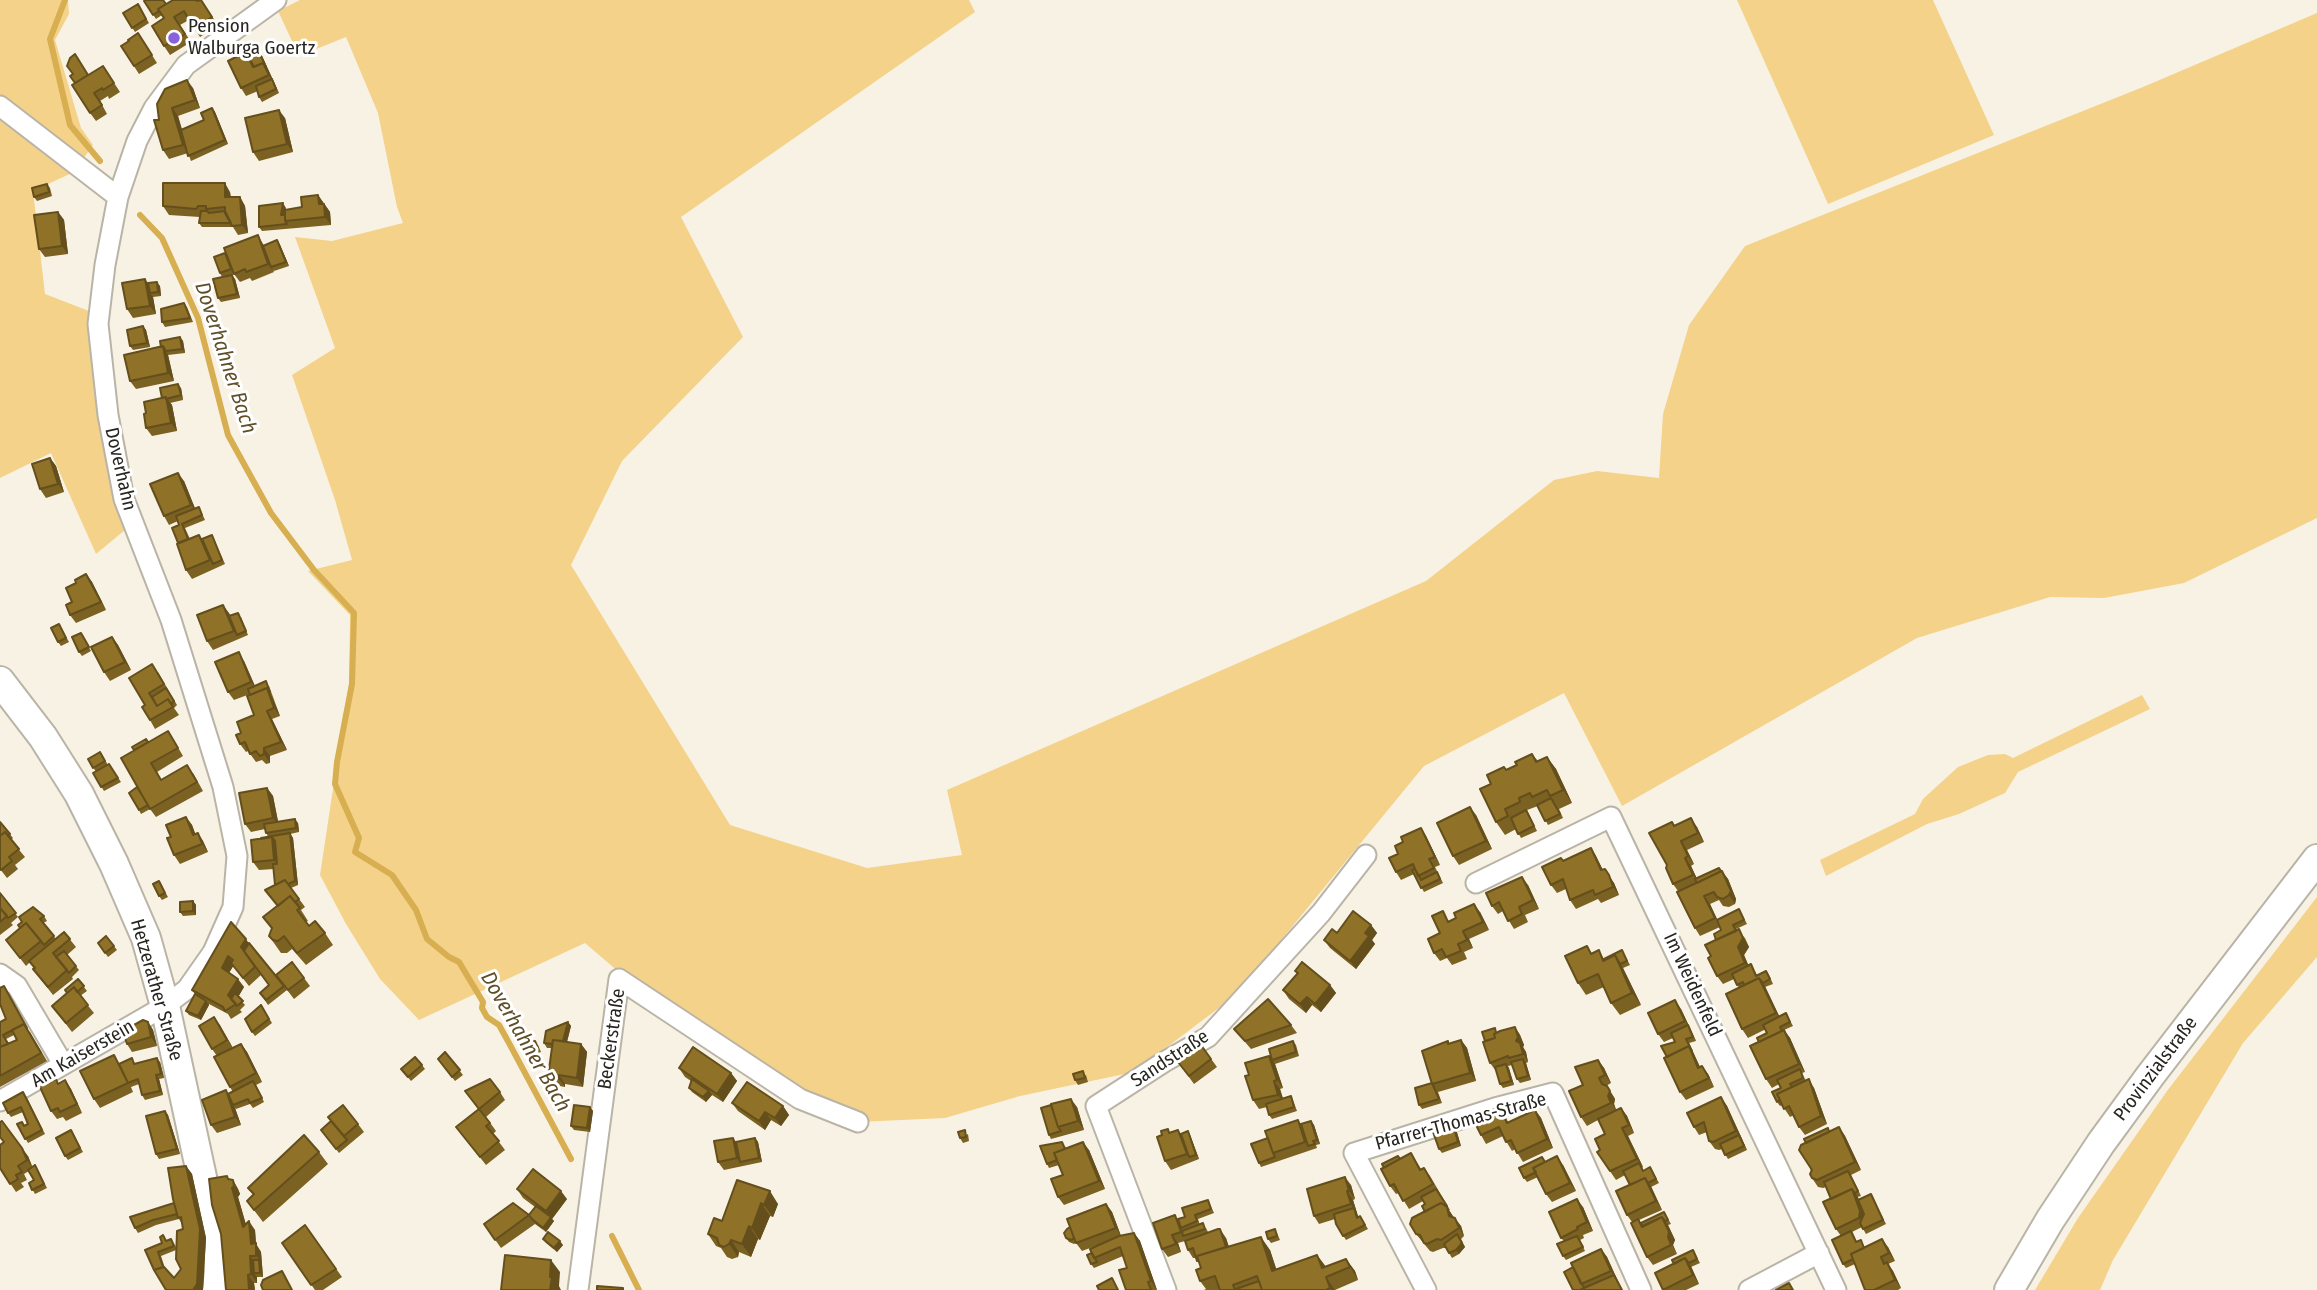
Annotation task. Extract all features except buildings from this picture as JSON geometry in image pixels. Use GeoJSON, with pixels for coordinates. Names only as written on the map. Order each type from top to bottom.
{"type":"FeatureCollection","features":[{"type":"Feature","properties":{"kind":"street","name":"Doverhahn"},"geometry":{"type":"LineString","coordinates":[[165,1006],[187,989],[213,952],[233,907],[237,856],[223,788],[171,620],[124,499],[108,415],[98,324],[105,265],[118,197],[137,141],[154,108],[186,65],[276,0]]}},
{"type":"Feature","properties":{"kind":"street"},"geometry":{"type":"LineString","coordinates":[[0,106],[118,197]]}},
{"type":"Feature","properties":{"kind":"street","name":"Hetzerather Straße"},"geometry":{"type":"LineString","coordinates":[[0,681],[43,737],[79,794],[145,938],[165,1006],[211,1219],[219,1271],[217,1290]]}},
{"type":"Feature","properties":{"kind":"street","name":"Im Weidenfeld"},"geometry":{"type":"LineString","coordinates":[[1476,883],[1611,817],[1836,1290]]}},
{"type":"Feature","properties":{"kind":"street","name":"Sandstraße"},"geometry":{"type":"LineString","coordinates":[[1166,1290],[1096,1106],[1208,1037],[1321,913],[1366,855]]}},
{"type":"Feature","properties":{"kind":"street","name":"Provinzialstraße"},"geometry":{"type":"LineString","coordinates":[[2009,1290],[2050,1220],[2109,1132],[2317,859]]}},
{"type":"Feature","properties":{"kind":"street"},"geometry":{"type":"LineString","coordinates":[[0,974],[17,986],[63,1064]]}},
{"type":"Feature","properties":{"kind":"street","name":"Beckerstraße"},"geometry":{"type":"LineString","coordinates":[[578,1290],[619,979],[800,1099],[858,1122]]}},
{"type":"Feature","properties":{"kind":"street","name":"Am Kaiserstein"},"geometry":{"type":"LineString","coordinates":[[0,1101],[165,1006]]}},
{"type":"Feature","properties":{"kind":"street","name":"Pfarrer-Thomas-Straße"},"geometry":{"type":"LineString","coordinates":[[1426,1290],[1354,1153],[1458,1119],[1553,1093],[1640,1290]]}},
{"type":"Feature","properties":{"kind":"street"},"geometry":{"type":"LineString","coordinates":[[1749,1290],[1819,1253]]}},
{"type":"Feature","properties":{"kind":"shaded area"},"geometry":{"type":"Polygon","coordinates":[[[0,0],[68,0],[69,14],[55,40],[81,128],[93,145],[74,172],[33,191],[45,294],[89,311],[103,444],[125,530],[96,554],[51,453],[0,478],[0,0]]]}},
{"type":"Feature","properties":{"kind":"shaded area"},"geometry":{"type":"Polygon","coordinates":[[[300,0],[969,0],[975,12],[681,217],[743,337],[622,461],[571,565],[730,825],[867,868],[962,855],[947,790],[1426,581],[1554,480],[1597,471],[1659,478],[1663,414],[1689,325],[1745,246],[2143,87],[2317,13],[2317,518],[2184,583],[2104,598],[2050,597],[1917,638],[1622,806],[1564,693],[1424,766],[1236,995],[1134,1072],[1020,1096],[945,1118],[858,1122],[655,1003],[585,943],[419,1020],[380,979],[320,875],[349,683],[350,615],[308,571],[352,560],[335,500],[292,375],[335,348],[295,237],[332,241],[403,223],[397,207],[378,113],[346,37],[299,56],[278,11],[300,0]]]}},
{"type":"Feature","properties":{"kind":"shaded area"},"geometry":{"type":"Polygon","coordinates":[[[1737,0],[1933,0],[1994,135],[1828,204],[1737,0]]]}},
{"type":"Feature","properties":{"kind":"shaded area"},"geometry":{"type":"Polygon","coordinates":[[[2142,695],[2150,709],[2018,772],[2005,793],[1959,814],[1927,824],[1826,876],[1820,860],[1915,814],[1923,799],[1958,767],[1988,755],[2005,754],[2013,758],[2142,695]]]}},
{"type":"Feature","properties":{"kind":"shaded area"},"geometry":{"type":"Polygon","coordinates":[[[2317,897],[2317,957],[2243,1043],[2113,1260],[2100,1290],[2035,1290],[2078,1218],[2167,1091],[2317,897]]]}},
{"type":"Feature","properties":{"kind":"waterway","name":"Doverhahner Bach"},"geometry":{"type":"LineString","coordinates":[[65,0],[50,39],[70,125],[100,161]]}},
{"type":"Feature","properties":{"kind":"waterway","name":"Doverhahner Bach"},"geometry":{"type":"LineString","coordinates":[[140,215],[162,238],[198,318],[228,435],[271,513],[314,570],[354,613],[352,684],[335,784],[359,838],[355,852],[392,875],[416,910],[427,939],[459,962],[483,1002],[482,1008],[487,1017],[499,1025],[571,1159]]}},
{"type":"Feature","properties":{"kind":"waterway","name":"Doverhahner Bach"},"geometry":{"type":"LineString","coordinates":[[612,1236],[639,1290]]}},
{"type":"Feature","properties":{"kind":"place","name":"Pension Walburga Goertz"},"geometry":{"type":"Point","coordinates":[174,38]}}]}
